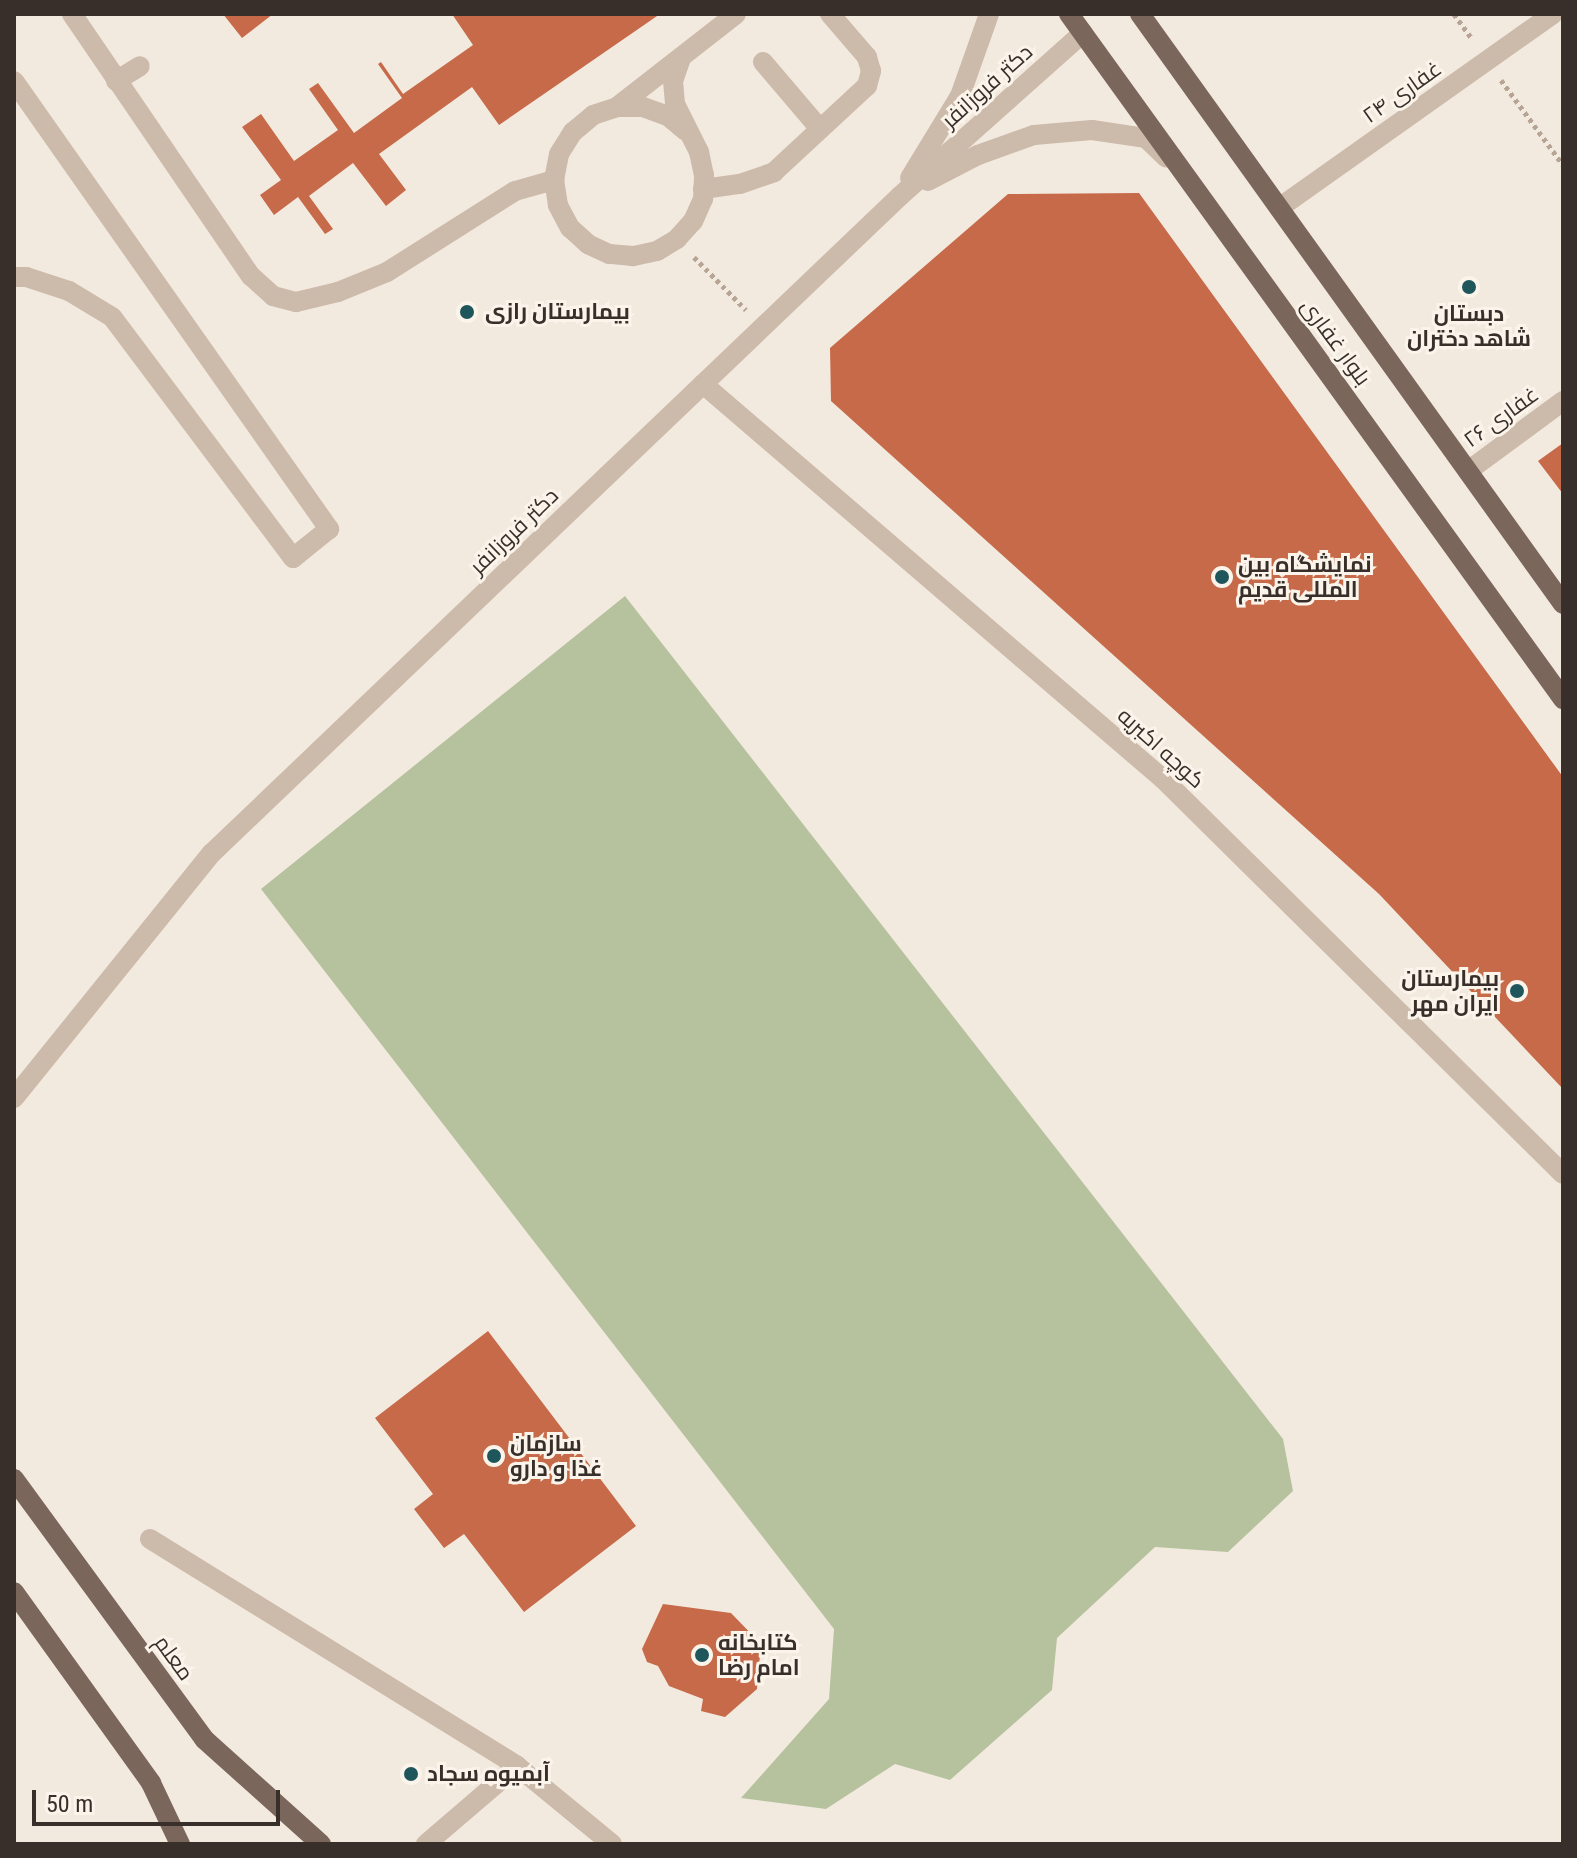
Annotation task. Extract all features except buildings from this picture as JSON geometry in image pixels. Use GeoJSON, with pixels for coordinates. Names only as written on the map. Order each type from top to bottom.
{"type":"FeatureCollection","features":[{"type":"Feature","properties":{"kind":"main road","name":"بلوار غفاری"},"geometry":{"type":"LineString","coordinates":[[1069,14],[1563,699]]}},
{"type":"Feature","properties":{"kind":"main road","name":"بلوار غفاری"},"geometry":{"type":"LineString","coordinates":[[1140,14],[1563,604]]}},
{"type":"Feature","properties":{"kind":"main road","name":"معلم"},"geometry":{"type":"LineString","coordinates":[[14,1479],[204,1739],[321,1844]]}},
{"type":"Feature","properties":{"kind":"main road"},"geometry":{"type":"LineString","coordinates":[[14,1592],[151,1783],[180,1844]]}},
{"type":"Feature","properties":{"kind":"street"},"geometry":{"type":"LineString","coordinates":[[72,14],[251,276],[273,296],[296,302],[338,292],[387,272],[515,191],[554,180]]}},
{"type":"Feature","properties":{"kind":"street"},"geometry":{"type":"LineString","coordinates":[[617,107],[736,14]]}},
{"type":"Feature","properties":{"kind":"street"},"geometry":{"type":"LineString","coordinates":[[703,189],[740,184],[774,172],[867,86],[871,71],[867,57],[830,14]]}},
{"type":"Feature","properties":{"kind":"street"},"geometry":{"type":"LineString","coordinates":[[900,196],[960,96],[989,14]]}},
{"type":"Feature","properties":{"kind":"street","name":"غفاری ۲۴"},"geometry":{"type":"LineString","coordinates":[[1279,208],[1553,14]]}},
{"type":"Feature","properties":{"kind":"street","name":"دکتر فروزانفر"},"geometry":{"type":"LineString","coordinates":[[14,1098],[212,853],[900,196],[1083,33]]}},
{"type":"Feature","properties":{"kind":"street"},"geometry":{"type":"LineString","coordinates":[[681,58],[673,91],[686,131],[699,152],[703,189],[693,221],[677,239],[657,251],[633,256],[609,254],[588,244],[570,228],[558,205],[554,180],[559,154],[573,132],[593,115],[617,107],[643,107],[668,116],[686,131]]}},
{"type":"Feature","properties":{"kind":"street"},"geometry":{"type":"LineString","coordinates":[[763,62],[820,129]]}},
{"type":"Feature","properties":{"kind":"street"},"geometry":{"type":"LineString","coordinates":[[116,81],[140,66]]}},
{"type":"Feature","properties":{"kind":"street"},"geometry":{"type":"LineString","coordinates":[[14,81],[329,529],[293,558],[112,317],[69,291],[26,277],[14,277]]}},
{"type":"Feature","properties":{"kind":"street"},"geometry":{"type":"LineString","coordinates":[[900,196],[978,155],[1034,135],[1092,130],[1146,138],[1184,173]]}},
{"type":"Feature","properties":{"kind":"street","name":"کوچه اکبریه"},"geometry":{"type":"LineString","coordinates":[[703,384],[1163,779],[1563,1174]]}},
{"type":"Feature","properties":{"kind":"street","name":"غفاری ۲۶"},"geometry":{"type":"LineString","coordinates":[[1468,471],[1563,401]]}},
{"type":"Feature","properties":{"kind":"street"},"geometry":{"type":"LineString","coordinates":[[150,1539],[517,1766],[612,1844]]}},
{"type":"Feature","properties":{"kind":"street"},"geometry":{"type":"LineString","coordinates":[[426,1844],[517,1766]]}},
{"type":"Feature","properties":{"kind":"path"},"geometry":{"type":"LineString","coordinates":[[1454,14],[1563,165]]}},
{"type":"Feature","properties":{"kind":"path"},"geometry":{"type":"LineString","coordinates":[[677,239],[762,327]]}},
{"type":"Feature","properties":{"kind":"green space"},"geometry":{"type":"Polygon","coordinates":[[[625,596],[1283,1439],[1293,1491],[1228,1552],[1155,1547],[1057,1638],[1052,1690],[950,1780],[895,1764],[826,1809],[741,1798],[829,1699],[834,1629],[261,889],[625,596]]]}},
{"type":"Feature","properties":{"kind":"place","name":"دبستان شاهد دختران"},"geometry":{"type":"Point","coordinates":[1469,287]}},
{"type":"Feature","properties":{"kind":"place","name":"بیمارستان رازی"},"geometry":{"type":"Point","coordinates":[467,312]}},
{"type":"Feature","properties":{"kind":"place","name":"نمایشگاه بین المللی قدیم"},"geometry":{"type":"Point","coordinates":[1222,577]}},
{"type":"Feature","properties":{"kind":"place","name":"بیمارستان ایران مهر"},"geometry":{"type":"Point","coordinates":[1517,991]}},
{"type":"Feature","properties":{"kind":"place","name":"سازمان غذا و دارو"},"geometry":{"type":"Point","coordinates":[494,1456]}},
{"type":"Feature","properties":{"kind":"place","name":"کتابخانه امام رضا"},"geometry":{"type":"Point","coordinates":[702,1655]}},
{"type":"Feature","properties":{"kind":"place","name":"آبمیوه سجاد"},"geometry":{"type":"Point","coordinates":[411,1774]}}]}
